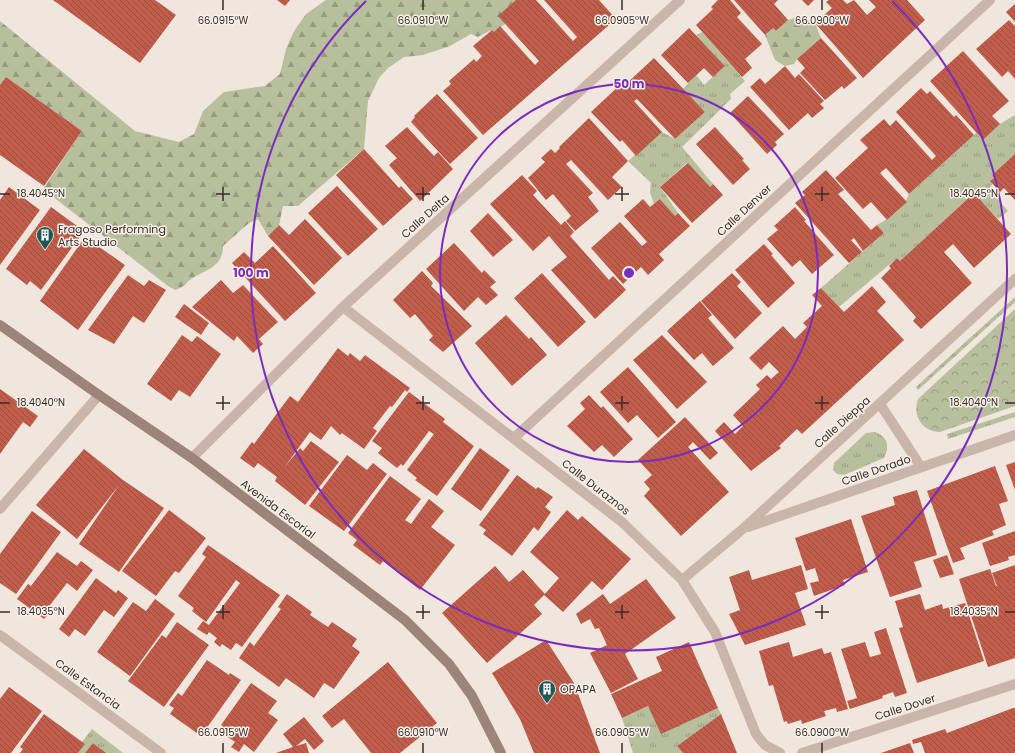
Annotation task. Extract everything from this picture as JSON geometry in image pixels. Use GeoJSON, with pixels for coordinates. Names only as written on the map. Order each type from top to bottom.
{"type":"FeatureCollection","features":[{"type":"Feature","properties":{"kind":"street","name":"Calle Delta"},"geometry":{"type":"LineString","coordinates":[[192,458],[343,307],[680,0]]}},
{"type":"Feature","properties":{"kind":"street","name":"Calle Denver"},"geometry":{"type":"LineString","coordinates":[[514,438],[990,0]]}},
{"type":"Feature","properties":{"kind":"street","name":"Calle Dieppa"},"geometry":{"type":"LineString","coordinates":[[682,580],[744,528],[1015,279]]}},
{"type":"Feature","properties":{"kind":"street","name":"Calle Duraznos"},"geometry":{"type":"LineString","coordinates":[[343,307],[622,522],[682,580],[715,632],[756,734],[765,745],[780,753]]}},
{"type":"Feature","properties":{"kind":"street","name":"Avenida Escorial"},"geometry":{"type":"LineString","coordinates":[[0,324],[99,395],[192,458],[405,620],[449,664],[472,696],[501,753]]}},
{"type":"Feature","properties":{"kind":"street"},"geometry":{"type":"LineString","coordinates":[[0,509],[99,395]]}},
{"type":"Feature","properties":{"kind":"street"},"geometry":{"type":"LineString","coordinates":[[880,404],[921,467]]}},
{"type":"Feature","properties":{"kind":"street","name":"Calle Dorado"},"geometry":{"type":"LineString","coordinates":[[744,528],[1015,435]]}},
{"type":"Feature","properties":{"kind":"street","name":"Calle Estancia"},"geometry":{"type":"LineString","coordinates":[[0,635],[161,753]]}},
{"type":"Feature","properties":{"kind":"street","name":"Calle Dover"},"geometry":{"type":"LineString","coordinates":[[802,753],[1015,684]]}},
{"type":"Feature","properties":{"kind":"green space"},"geometry":{"type":"Polygon","coordinates":[[[326,0],[516,0],[505,24],[494,32],[491,30],[478,37],[471,34],[450,46],[423,55],[404,57],[388,68],[379,78],[368,101],[364,149],[298,206],[283,206],[279,225],[268,236],[258,219],[249,223],[223,246],[220,258],[214,266],[190,280],[179,289],[175,290],[168,286],[43,189],[82,131],[6,77],[0,85],[0,21],[135,131],[179,142],[194,134],[203,111],[224,92],[265,86],[280,74],[286,49],[294,31],[306,14],[326,0]]]}},
{"type":"Feature","properties":{"kind":"green space"},"geometry":{"type":"Polygon","coordinates":[[[801,16],[815,23],[821,38],[797,59],[794,64],[785,66],[775,60],[765,35],[773,28],[776,31],[788,20],[801,16]]]}},
{"type":"Feature","properties":{"kind":"green space"},"geometry":{"type":"Polygon","coordinates":[[[702,32],[745,81],[730,94],[731,99],[682,147],[713,184],[710,187],[687,163],[660,187],[678,213],[675,216],[660,199],[654,204],[650,193],[651,183],[628,161],[662,132],[675,139],[705,112],[683,89],[696,75],[704,85],[725,66],[696,35],[702,32]]]}},
{"type":"Feature","properties":{"kind":"green space"},"geometry":{"type":"Polygon","coordinates":[[[1015,115],[1015,154],[992,175],[994,178],[991,181],[992,184],[989,189],[1008,211],[998,219],[974,193],[900,261],[897,258],[839,307],[821,288],[884,233],[877,225],[896,212],[904,204],[909,194],[976,133],[983,140],[1000,124],[1015,115]]]}},
{"type":"Feature","properties":{"kind":"green space"},"geometry":{"type":"Polygon","coordinates":[[[1015,297],[1015,302],[918,390],[916,387],[1015,297]]]}},
{"type":"Feature","properties":{"kind":"green space"},"geometry":{"type":"Polygon","coordinates":[[[1015,309],[1015,406],[940,432],[928,429],[924,426],[920,422],[916,411],[918,399],[1015,309]]]}},
{"type":"Feature","properties":{"kind":"green space"},"geometry":{"type":"Polygon","coordinates":[[[1015,412],[1015,417],[948,439],[947,434],[1015,412]]]}},
{"type":"Feature","properties":{"kind":"green space"},"geometry":{"type":"Polygon","coordinates":[[[875,432],[883,436],[887,442],[887,450],[884,458],[844,475],[837,474],[833,470],[834,463],[866,433],[875,432]]]}},
{"type":"Feature","properties":{"kind":"green space"},"geometry":{"type":"Polygon","coordinates":[[[648,706],[661,733],[718,708],[721,714],[677,746],[683,753],[633,753],[622,718],[648,706]]]}},
{"type":"Feature","properties":{"kind":"green space"},"geometry":{"type":"Polygon","coordinates":[[[92,729],[123,753],[106,753],[93,743],[85,753],[78,753],[85,744],[82,742],[92,729]]]}},
{"type":"Feature","properties":{"kind":"building"},"geometry":{"type":"Polygon","coordinates":[[[53,0],[155,0],[176,15],[140,63],[53,0]]]}},
{"type":"Feature","properties":{"kind":"building"},"geometry":{"type":"Polygon","coordinates":[[[277,0],[290,0],[285,6],[277,0]]]}},
{"type":"Feature","properties":{"kind":"building"},"geometry":{"type":"Polygon","coordinates":[[[516,0],[536,0],[573,41],[577,37],[544,0],[599,0],[616,19],[483,135],[443,91],[451,84],[449,81],[474,59],[476,62],[482,56],[473,46],[492,30],[494,32],[500,26],[535,65],[539,61],[498,16],[516,0]]]}},
{"type":"Feature","properties":{"kind":"building"},"geometry":{"type":"Polygon","coordinates":[[[718,0],[730,0],[741,13],[737,17],[762,44],[745,59],[752,68],[742,77],[696,25],[713,9],[711,7],[718,0]]]}},
{"type":"Feature","properties":{"kind":"building"},"geometry":{"type":"Polygon","coordinates":[[[734,0],[778,0],[774,4],[788,20],[776,31],[773,28],[765,35],[734,0]]]}},
{"type":"Feature","properties":{"kind":"building"},"geometry":{"type":"Polygon","coordinates":[[[802,0],[814,0],[808,6],[802,0]]]}},
{"type":"Feature","properties":{"kind":"building"},"geometry":{"type":"Polygon","coordinates":[[[829,0],[843,0],[847,4],[854,0],[867,15],[876,7],[869,0],[907,0],[925,20],[863,78],[815,23],[832,8],[826,2],[829,0]]]}},
{"type":"Feature","properties":{"kind":"building"},"geometry":{"type":"Polygon","coordinates":[[[1015,4],[1015,22],[1006,12],[1015,4]]]}},
{"type":"Feature","properties":{"kind":"building"},"geometry":{"type":"Polygon","coordinates":[[[1009,20],[1015,26],[1015,79],[1008,71],[1002,77],[976,49],[1009,20]]]}},
{"type":"Feature","properties":{"kind":"building"},"geometry":{"type":"Polygon","coordinates":[[[689,28],[725,66],[713,77],[704,68],[688,83],[661,55],[689,28]]]}},
{"type":"Feature","properties":{"kind":"building"},"geometry":{"type":"Polygon","coordinates":[[[821,38],[857,78],[844,89],[842,86],[825,100],[800,73],[805,68],[797,59],[821,38]]]}},
{"type":"Feature","properties":{"kind":"building"},"geometry":{"type":"Polygon","coordinates":[[[963,51],[1009,101],[992,116],[1000,124],[983,140],[930,81],[963,51]]]}},
{"type":"Feature","properties":{"kind":"building"},"geometry":{"type":"Polygon","coordinates":[[[654,58],[705,112],[675,139],[637,99],[634,101],[662,132],[636,156],[622,140],[620,142],[591,112],[623,82],[625,85],[654,58]]]}},
{"type":"Feature","properties":{"kind":"building"},"geometry":{"type":"Polygon","coordinates":[[[785,66],[795,78],[799,74],[824,101],[820,104],[824,108],[812,118],[808,113],[789,130],[750,87],[760,78],[765,84],[785,66]]]}},
{"type":"Feature","properties":{"kind":"building"},"geometry":{"type":"Polygon","coordinates":[[[6,77],[82,131],[44,186],[0,155],[0,85],[6,77]]]}},
{"type":"Feature","properties":{"kind":"building"},"geometry":{"type":"Polygon","coordinates":[[[921,88],[927,94],[930,91],[954,117],[956,115],[974,135],[909,194],[886,168],[880,173],[907,202],[887,220],[871,202],[863,209],[835,178],[868,148],[860,140],[884,119],[890,126],[896,120],[932,160],[936,156],[896,112],[921,88]]]}},
{"type":"Feature","properties":{"kind":"building"},"geometry":{"type":"Polygon","coordinates":[[[437,94],[478,138],[450,164],[411,122],[415,117],[414,116],[437,94]]]}},
{"type":"Feature","properties":{"kind":"building"},"geometry":{"type":"Polygon","coordinates":[[[748,96],[784,134],[775,142],[777,145],[767,154],[730,113],[748,96]]]}},
{"type":"Feature","properties":{"kind":"building"},"geometry":{"type":"Polygon","coordinates":[[[589,118],[628,161],[612,177],[622,187],[608,200],[571,160],[566,164],[593,193],[588,197],[599,211],[575,231],[566,221],[571,216],[553,194],[546,200],[528,178],[545,162],[541,158],[551,149],[555,153],[560,148],[559,147],[589,118]]]}},
{"type":"Feature","properties":{"kind":"building"},"geometry":{"type":"Polygon","coordinates":[[[407,127],[434,156],[438,152],[453,169],[420,201],[389,165],[397,158],[385,146],[407,127]]]}},
{"type":"Feature","properties":{"kind":"building"},"geometry":{"type":"Polygon","coordinates":[[[715,127],[744,159],[742,160],[750,169],[733,185],[696,144],[715,127]]]}},
{"type":"Feature","properties":{"kind":"building"},"geometry":{"type":"Polygon","coordinates":[[[364,149],[399,188],[401,186],[413,199],[383,226],[336,175],[364,149]]]}},
{"type":"Feature","properties":{"kind":"building"},"geometry":{"type":"Polygon","coordinates":[[[1015,154],[1015,200],[1004,188],[1000,192],[990,181],[994,178],[992,175],[1015,154]]]}},
{"type":"Feature","properties":{"kind":"building"},"geometry":{"type":"Polygon","coordinates":[[[688,163],[710,187],[713,184],[723,195],[692,223],[660,187],[688,163]]]}},
{"type":"Feature","properties":{"kind":"building"},"geometry":{"type":"Polygon","coordinates":[[[826,170],[844,190],[838,194],[871,230],[877,225],[884,233],[863,251],[854,238],[851,240],[862,252],[849,263],[795,203],[805,195],[802,192],[826,170]]]}},
{"type":"Feature","properties":{"kind":"building"},"geometry":{"type":"Polygon","coordinates":[[[522,175],[537,191],[533,195],[561,225],[565,221],[574,232],[570,236],[609,280],[613,276],[626,290],[595,319],[551,270],[567,257],[549,236],[533,251],[490,204],[522,175]]]}},
{"type":"Feature","properties":{"kind":"building"},"geometry":{"type":"Polygon","coordinates":[[[337,186],[378,229],[348,256],[308,213],[337,186]]]}},
{"type":"Feature","properties":{"kind":"building"},"geometry":{"type":"Polygon","coordinates":[[[9,187],[40,210],[0,265],[0,200],[9,187]]]}},
{"type":"Feature","properties":{"kind":"building"},"geometry":{"type":"Polygon","coordinates":[[[974,193],[1011,234],[974,268],[953,244],[944,252],[972,283],[921,329],[913,321],[916,317],[881,278],[891,268],[889,266],[897,258],[900,261],[974,193]]]}},
{"type":"Feature","properties":{"kind":"building"},"geometry":{"type":"Polygon","coordinates":[[[643,199],[650,207],[660,199],[675,216],[678,213],[690,226],[659,254],[664,260],[648,275],[641,267],[623,284],[591,248],[620,222],[642,246],[647,242],[624,216],[643,199]]]}},
{"type":"Feature","properties":{"kind":"building","name":"Fragoso Performing Arts Studio"},"geometry":{"type":"Polygon","coordinates":[[[51,207],[84,231],[41,290],[30,281],[27,285],[6,269],[51,207]]]}},
{"type":"Feature","properties":{"kind":"building"},"geometry":{"type":"Polygon","coordinates":[[[795,207],[806,220],[804,221],[834,255],[812,274],[800,260],[792,267],[767,239],[778,230],[774,226],[795,207]]]}},
{"type":"Feature","properties":{"kind":"building"},"geometry":{"type":"Polygon","coordinates":[[[488,213],[513,240],[493,257],[470,231],[488,213]]]}},
{"type":"Feature","properties":{"kind":"building"},"geometry":{"type":"Polygon","coordinates":[[[305,219],[342,258],[314,285],[268,236],[279,225],[289,235],[305,219]]]}},
{"type":"Feature","properties":{"kind":"building"},"geometry":{"type":"Polygon","coordinates":[[[85,237],[125,265],[78,330],[40,301],[85,237]]]}},
{"type":"Feature","properties":{"kind":"building"},"geometry":{"type":"Polygon","coordinates":[[[454,243],[482,273],[484,270],[496,282],[490,287],[498,295],[486,305],[478,297],[464,311],[426,269],[454,243]]]}},
{"type":"Feature","properties":{"kind":"building"},"geometry":{"type":"Polygon","coordinates":[[[764,244],[773,254],[771,255],[795,283],[768,308],[735,270],[764,244]]]}},
{"type":"Feature","properties":{"kind":"building"},"geometry":{"type":"Polygon","coordinates":[[[273,246],[316,293],[285,321],[232,263],[244,252],[255,263],[273,246]]]}},
{"type":"Feature","properties":{"kind":"building"},"geometry":{"type":"Polygon","coordinates":[[[422,271],[433,283],[431,286],[472,326],[443,352],[429,340],[433,336],[415,314],[410,318],[393,300],[422,271]]]}},
{"type":"Feature","properties":{"kind":"building"},"geometry":{"type":"Polygon","coordinates":[[[542,273],[586,322],[558,347],[514,298],[542,273]]]}},
{"type":"Feature","properties":{"kind":"building"},"geometry":{"type":"Polygon","coordinates":[[[732,273],[741,282],[737,286],[762,313],[735,339],[701,301],[732,273]]]}},
{"type":"Feature","properties":{"kind":"building"},"geometry":{"type":"Polygon","coordinates":[[[128,275],[144,286],[149,280],[166,290],[144,323],[133,316],[114,344],[88,330],[128,275]]]}},
{"type":"Feature","properties":{"kind":"building"},"geometry":{"type":"Polygon","coordinates":[[[221,280],[233,293],[243,285],[278,322],[259,339],[263,344],[253,353],[237,336],[234,341],[192,307],[221,280]]]}},
{"type":"Feature","properties":{"kind":"building"},"geometry":{"type":"Polygon","coordinates":[[[872,286],[886,302],[877,311],[904,340],[802,434],[797,429],[779,446],[781,448],[751,471],[715,431],[724,422],[735,434],[743,426],[733,415],[760,389],[756,385],[767,375],[771,379],[779,372],[769,362],[761,370],[749,358],[783,326],[795,339],[807,327],[803,323],[822,306],[812,295],[821,288],[844,312],[872,286]]]}},
{"type":"Feature","properties":{"kind":"building"},"geometry":{"type":"Polygon","coordinates":[[[700,301],[712,315],[708,318],[734,348],[713,366],[702,353],[694,360],[667,331],[700,301]]]}},
{"type":"Feature","properties":{"kind":"building"},"geometry":{"type":"Polygon","coordinates":[[[184,304],[209,323],[201,335],[175,317],[184,304]]]}},
{"type":"Feature","properties":{"kind":"building"},"geometry":{"type":"Polygon","coordinates":[[[506,315],[529,339],[531,337],[547,355],[512,386],[475,343],[506,315]]]}},
{"type":"Feature","properties":{"kind":"building"},"geometry":{"type":"Polygon","coordinates":[[[182,335],[192,342],[197,336],[221,354],[190,397],[179,390],[171,401],[147,384],[182,335]]]}},
{"type":"Feature","properties":{"kind":"building"},"geometry":{"type":"Polygon","coordinates":[[[662,335],[707,382],[677,409],[633,360],[662,335]]]}},
{"type":"Feature","properties":{"kind":"building"},"geometry":{"type":"Polygon","coordinates":[[[338,348],[348,356],[350,353],[360,361],[365,355],[410,388],[407,392],[405,390],[392,407],[390,406],[373,428],[377,431],[364,449],[342,433],[340,435],[331,426],[321,440],[310,432],[284,468],[300,448],[303,451],[311,441],[339,462],[305,505],[275,481],[277,477],[258,463],[254,468],[240,458],[252,442],[254,444],[290,396],[298,402],[338,348]]]}},
{"type":"Feature","properties":{"kind":"building"},"geometry":{"type":"Polygon","coordinates":[[[628,367],[676,422],[658,438],[637,415],[628,423],[600,392],[628,367]]]}},
{"type":"Feature","properties":{"kind":"building"},"geometry":{"type":"Polygon","coordinates":[[[0,389],[38,416],[30,427],[23,422],[0,454],[0,389]]]}},
{"type":"Feature","properties":{"kind":"building"},"geometry":{"type":"Polygon","coordinates":[[[409,392],[445,419],[443,422],[474,446],[437,496],[415,480],[417,478],[407,470],[434,434],[429,431],[403,466],[401,464],[397,468],[378,453],[382,448],[372,441],[409,392]]]}},
{"type":"Feature","properties":{"kind":"building"},"geometry":{"type":"Polygon","coordinates":[[[589,395],[601,408],[603,406],[633,439],[614,457],[602,445],[594,452],[567,426],[585,409],[580,403],[589,395]]]}},
{"type":"Feature","properties":{"kind":"building"},"geometry":{"type":"Polygon","coordinates":[[[685,417],[718,453],[710,460],[693,442],[688,447],[729,492],[681,536],[644,496],[650,489],[644,482],[652,475],[638,460],[685,417]]]}},
{"type":"Feature","properties":{"kind":"building"},"geometry":{"type":"Polygon","coordinates":[[[480,448],[510,470],[481,511],[451,489],[480,448]]]}},
{"type":"Feature","properties":{"kind":"building"},"geometry":{"type":"Polygon","coordinates":[[[84,449],[123,480],[164,508],[119,572],[79,544],[119,485],[77,539],[36,505],[84,449]]]}},
{"type":"Feature","properties":{"kind":"building"},"geometry":{"type":"Polygon","coordinates":[[[347,455],[367,470],[373,463],[387,474],[344,531],[309,506],[347,455]]]}},
{"type":"Feature","properties":{"kind":"building"},"geometry":{"type":"Polygon","coordinates":[[[1015,462],[1015,490],[1006,465],[1015,462]]]}},
{"type":"Feature","properties":{"kind":"building"},"geometry":{"type":"Polygon","coordinates":[[[995,466],[1008,501],[999,504],[1006,525],[992,531],[994,535],[960,548],[965,559],[953,563],[927,491],[995,466]]]}},
{"type":"Feature","properties":{"kind":"building"},"geometry":{"type":"Polygon","coordinates":[[[517,475],[536,489],[538,487],[553,497],[545,507],[551,512],[538,531],[534,527],[512,556],[483,534],[486,530],[479,525],[517,475]]]}},
{"type":"Feature","properties":{"kind":"building"},"geometry":{"type":"Polygon","coordinates":[[[390,476],[421,499],[405,520],[411,524],[429,499],[444,511],[431,527],[455,545],[420,590],[383,561],[380,565],[353,545],[357,540],[348,533],[390,476]]]}},
{"type":"Feature","properties":{"kind":"building"},"geometry":{"type":"Polygon","coordinates":[[[917,490],[937,555],[914,562],[922,587],[890,597],[861,516],[895,505],[893,497],[917,490]]]}},
{"type":"Feature","properties":{"kind":"building"},"geometry":{"type":"Polygon","coordinates":[[[169,510],[206,538],[179,573],[175,571],[156,596],[122,571],[169,510]]]}},
{"type":"Feature","properties":{"kind":"building"},"geometry":{"type":"Polygon","coordinates":[[[567,510],[578,520],[582,516],[631,559],[602,590],[592,581],[563,612],[544,595],[559,578],[530,552],[567,510]]]}},
{"type":"Feature","properties":{"kind":"building"},"geometry":{"type":"Polygon","coordinates":[[[32,511],[61,532],[16,594],[0,583],[0,554],[32,511]]]}},
{"type":"Feature","properties":{"kind":"building"},"geometry":{"type":"Polygon","coordinates":[[[851,519],[868,572],[843,580],[845,585],[814,596],[810,583],[819,581],[815,568],[806,571],[795,538],[851,519]]]}},
{"type":"Feature","properties":{"kind":"building"},"geometry":{"type":"Polygon","coordinates":[[[1015,531],[1015,555],[1008,557],[1009,560],[990,566],[982,543],[1015,531]]]}},
{"type":"Feature","properties":{"kind":"building"},"geometry":{"type":"Polygon","coordinates":[[[208,545],[280,595],[242,647],[236,643],[231,650],[222,644],[220,647],[214,642],[217,638],[209,632],[207,635],[197,629],[203,621],[209,625],[240,583],[236,580],[206,622],[192,611],[194,608],[178,596],[206,557],[202,554],[208,545]]]}},
{"type":"Feature","properties":{"kind":"building"},"geometry":{"type":"Polygon","coordinates":[[[57,552],[77,566],[81,561],[93,570],[77,591],[67,583],[47,609],[50,612],[44,619],[17,599],[28,584],[31,586],[57,552]]]}},
{"type":"Feature","properties":{"kind":"building"},"geometry":{"type":"Polygon","coordinates":[[[947,555],[954,574],[940,578],[933,560],[947,555]]]}},
{"type":"Feature","properties":{"kind":"building"},"geometry":{"type":"Polygon","coordinates":[[[801,565],[808,589],[795,593],[806,625],[745,645],[729,614],[740,610],[729,577],[749,570],[752,580],[801,565]]]}},
{"type":"Feature","properties":{"kind":"building"},"geometry":{"type":"Polygon","coordinates":[[[1015,565],[1015,658],[988,667],[959,579],[990,569],[997,586],[992,573],[1015,565]]]}},
{"type":"Feature","properties":{"kind":"building"},"geometry":{"type":"Polygon","coordinates":[[[495,566],[509,582],[523,570],[545,594],[534,605],[542,614],[487,663],[442,613],[495,566]]]}},
{"type":"Feature","properties":{"kind":"building"},"geometry":{"type":"Polygon","coordinates":[[[96,578],[116,593],[118,590],[128,598],[114,617],[104,610],[85,636],[75,629],[69,637],[59,629],[96,578]]]}},
{"type":"Feature","properties":{"kind":"building"},"geometry":{"type":"Polygon","coordinates":[[[646,579],[676,618],[625,654],[638,679],[611,693],[590,653],[607,645],[599,628],[595,629],[590,619],[581,624],[576,614],[603,594],[610,604],[646,579]]]}},
{"type":"Feature","properties":{"kind":"building"},"geometry":{"type":"Polygon","coordinates":[[[287,594],[312,612],[310,615],[328,627],[332,622],[357,639],[352,646],[360,652],[334,689],[324,683],[314,698],[286,678],[279,687],[239,658],[250,642],[254,646],[281,609],[278,607],[287,594]]]}},
{"type":"Feature","properties":{"kind":"building"},"geometry":{"type":"Polygon","coordinates":[[[920,594],[925,610],[942,604],[943,609],[965,603],[984,661],[917,683],[899,628],[903,627],[895,601],[920,594]]]}},
{"type":"Feature","properties":{"kind":"building"},"geometry":{"type":"Polygon","coordinates":[[[155,599],[175,614],[130,676],[97,652],[133,602],[146,611],[155,599]]]}},
{"type":"Feature","properties":{"kind":"building"},"geometry":{"type":"Polygon","coordinates":[[[177,622],[209,645],[164,707],[128,681],[162,635],[166,638],[177,622]]]}},
{"type":"Feature","properties":{"kind":"building"},"geometry":{"type":"Polygon","coordinates":[[[886,628],[907,693],[895,697],[893,692],[882,696],[883,698],[850,709],[847,701],[857,698],[841,649],[865,642],[870,657],[881,654],[874,632],[886,628]]]}},
{"type":"Feature","properties":{"kind":"building","name":"OPAPA"},"geometry":{"type":"Polygon","coordinates":[[[546,640],[574,683],[600,753],[534,753],[520,719],[492,673],[546,640]]]}},
{"type":"Feature","properties":{"kind":"building"},"geometry":{"type":"Polygon","coordinates":[[[689,642],[718,708],[661,734],[648,706],[622,718],[611,694],[662,671],[656,657],[689,642]]]}},
{"type":"Feature","properties":{"kind":"building"},"geometry":{"type":"Polygon","coordinates":[[[789,642],[793,657],[822,648],[824,654],[831,652],[848,709],[837,712],[836,708],[824,711],[826,716],[802,724],[801,720],[788,724],[787,721],[784,722],[773,685],[769,686],[759,651],[789,642]]]}},
{"type":"Feature","properties":{"kind":"building"},"geometry":{"type":"Polygon","coordinates":[[[207,660],[229,675],[230,673],[241,680],[201,736],[170,714],[174,708],[169,705],[178,693],[182,696],[207,660]]]}},
{"type":"Feature","properties":{"kind":"building"},"geometry":{"type":"Polygon","coordinates":[[[388,662],[437,723],[400,753],[371,753],[344,719],[332,728],[322,716],[388,662]]]}},
{"type":"Feature","properties":{"kind":"building"},"geometry":{"type":"Polygon","coordinates":[[[251,683],[277,701],[268,713],[278,720],[254,752],[244,744],[239,752],[231,747],[235,742],[219,731],[223,726],[221,725],[251,683]]]}},
{"type":"Feature","properties":{"kind":"building"},"geometry":{"type":"Polygon","coordinates":[[[9,687],[42,711],[11,753],[0,753],[0,699],[9,687]]]}},
{"type":"Feature","properties":{"kind":"building"},"geometry":{"type":"Polygon","coordinates":[[[1015,708],[1015,753],[925,753],[921,742],[913,744],[912,740],[945,729],[947,733],[1015,708]]]}},
{"type":"Feature","properties":{"kind":"building"},"geometry":{"type":"Polygon","coordinates":[[[44,714],[85,744],[78,753],[20,753],[23,749],[20,747],[44,714]]]}},
{"type":"Feature","properties":{"kind":"building"},"geometry":{"type":"Polygon","coordinates":[[[721,714],[737,753],[683,753],[677,746],[721,714]]]}},
{"type":"Feature","properties":{"kind":"building"},"geometry":{"type":"Polygon","coordinates":[[[304,717],[324,741],[314,750],[305,739],[296,746],[306,743],[309,753],[276,753],[293,747],[283,734],[304,717]]]}},
{"type":"Feature","properties":{"kind":"building"},"geometry":{"type":"Polygon","coordinates":[[[93,743],[106,753],[85,753],[93,743]]]}},
{"type":"Feature","properties":{"kind":"building"},"geometry":{"type":"Polygon","coordinates":[[[910,743],[914,753],[881,753],[910,743]]]}},
{"type":"Feature","properties":{"kind":"place","name":"Fragoso Performing Arts Studio"},"geometry":{"type":"Point","coordinates":[45,250]}},
{"type":"Feature","properties":{"kind":"place","name":"OPAPA"},"geometry":{"type":"Point","coordinates":[547,704]}}]}
